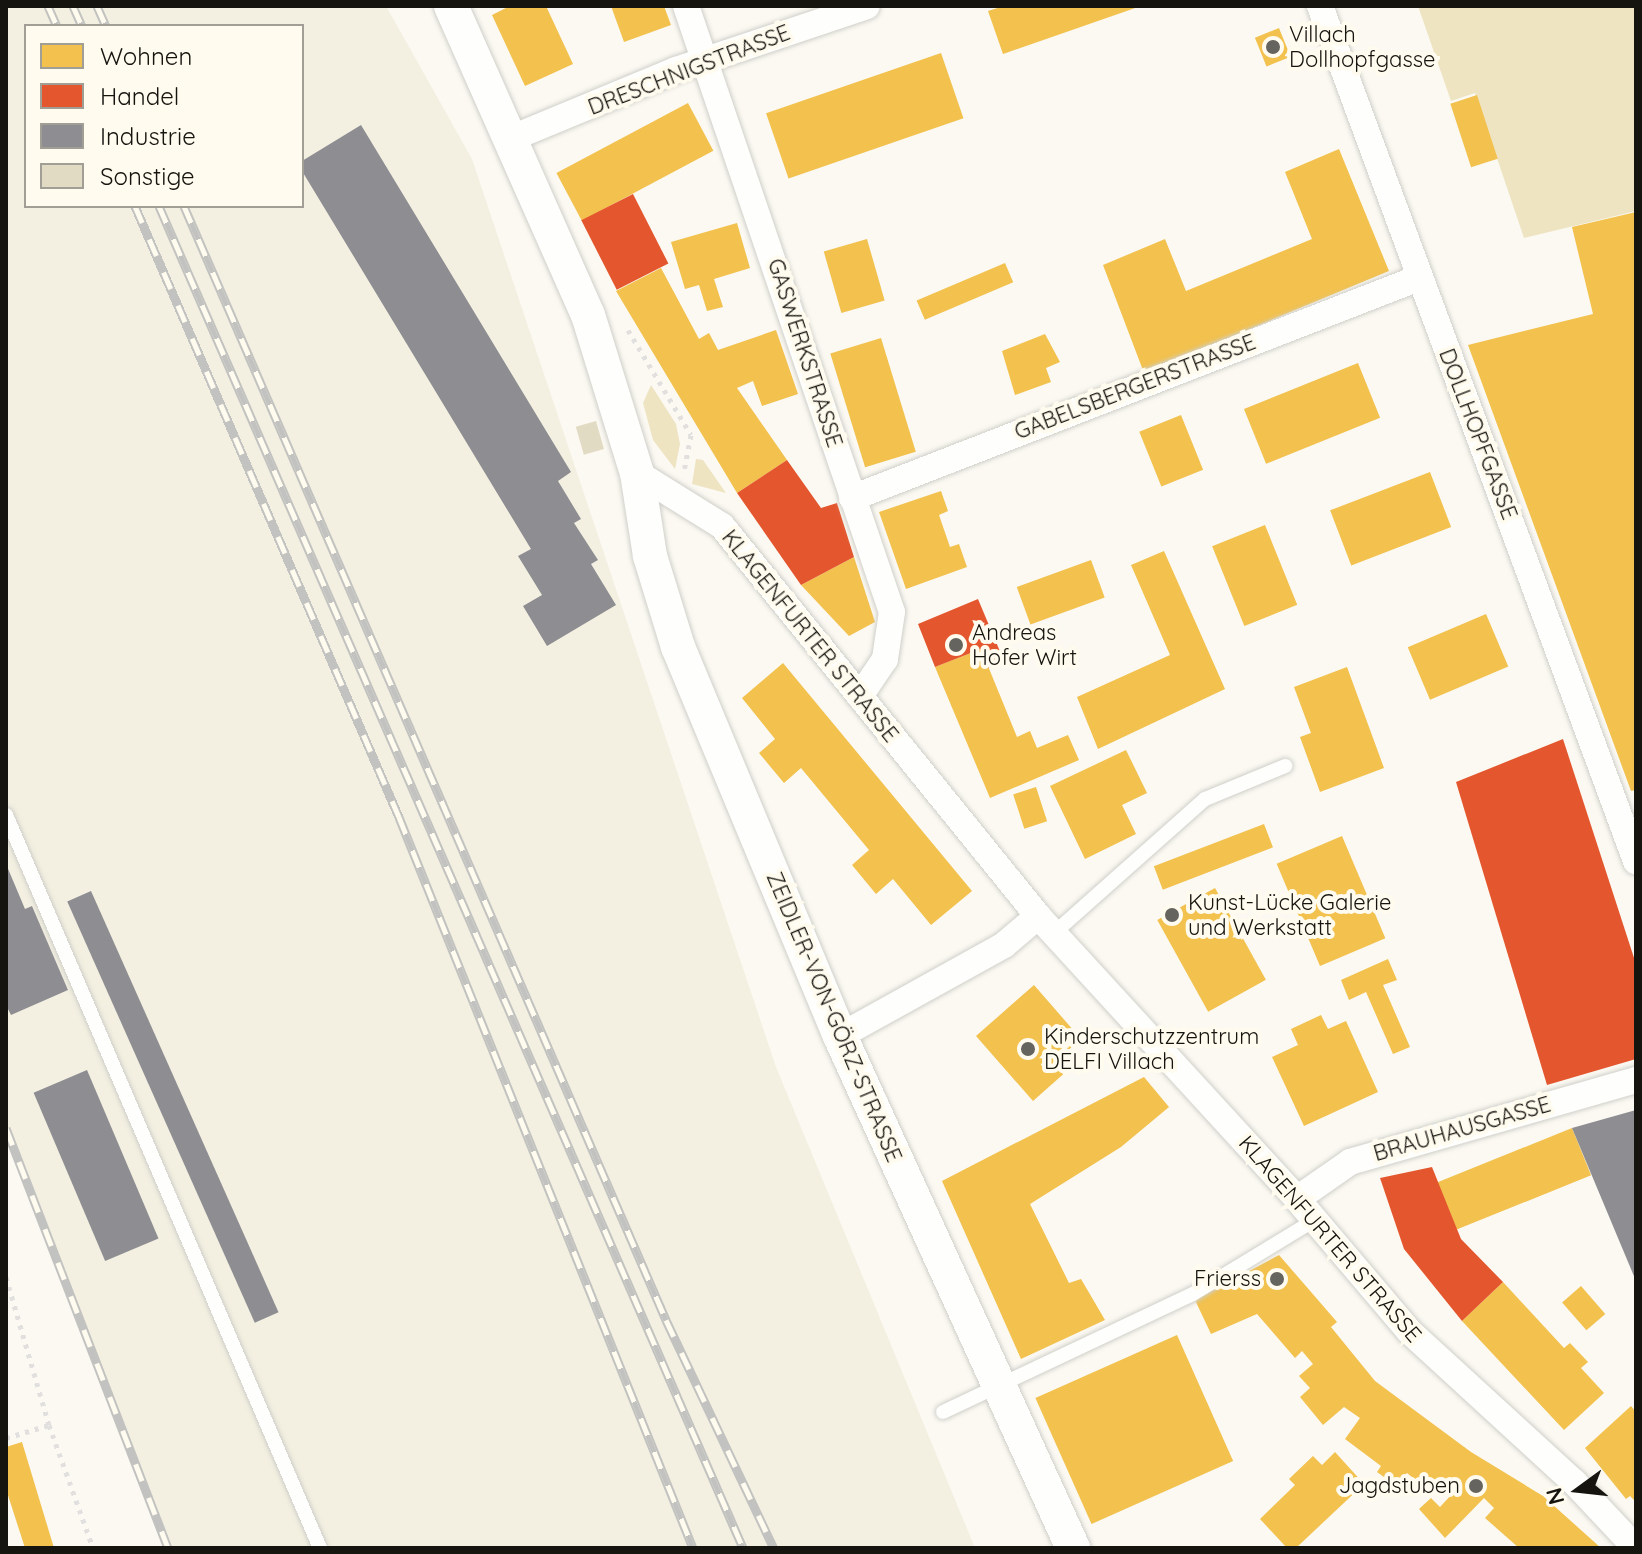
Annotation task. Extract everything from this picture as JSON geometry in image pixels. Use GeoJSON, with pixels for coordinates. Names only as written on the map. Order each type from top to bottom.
{"type":"FeatureCollection","features":[{"type":"Feature","properties":{"kind":"street"},"geometry":{"type":"LineString","coordinates":[[451,6],[588,315],[637,473]]}},
{"type":"Feature","properties":{"kind":"street","name":"GASWERKSTRASSE"},"geometry":{"type":"LineString","coordinates":[[686,6],[892,612],[885,659],[860,696]]}},
{"type":"Feature","properties":{"kind":"street","name":"DRESCHNIGSTRASSE"},"geometry":{"type":"LineString","coordinates":[[512,138],[706,61],[867,6]]}},
{"type":"Feature","properties":{"kind":"street","name":"DOLLHOPFGASSE"},"geometry":{"type":"LineString","coordinates":[[1320,6],[1636,861]]}},
{"type":"Feature","properties":{"kind":"street","name":"GABELSBERGERSTRASSE"},"geometry":{"type":"LineString","coordinates":[[852,498],[1419,278]]}},
{"type":"Feature","properties":{"kind":"street","name":"KLAGENFURTER STRASSE"},"geometry":{"type":"LineString","coordinates":[[637,473],[722,526],[1046,924],[1297,1199],[1409,1331],[1574,1482],[1636,1548]]}},
{"type":"Feature","properties":{"kind":"street","name":"ZEIDLER-VON-GÖRZ-STRASSE"},"geometry":{"type":"LineString","coordinates":[[637,473],[650,556],[678,647],[840,1036],[1073,1548]]}},
{"type":"Feature","properties":{"kind":"street"},"geometry":{"type":"LineString","coordinates":[[840,1036],[1046,924]]}},
{"type":"Feature","properties":{"kind":"street","name":"BRAUHAUSGASSE"},"geometry":{"type":"LineString","coordinates":[[1297,1199],[1350,1162],[1636,1080]]}},
{"type":"Feature","properties":{"kind":"lane"},"geometry":{"type":"LineString","coordinates":[[1046,924],[1205,799],[1285,766]]}},
{"type":"Feature","properties":{"kind":"lane"},"geometry":{"type":"LineString","coordinates":[[6,815],[320,1548]]}},
{"type":"Feature","properties":{"kind":"lane"},"geometry":{"type":"LineString","coordinates":[[943,1412],[1193,1294],[1313,1221]]}},
{"type":"Feature","properties":{"kind":"path"},"geometry":{"type":"LineString","coordinates":[[6,1277],[49,1425],[93,1548]]}},
{"type":"Feature","properties":{"kind":"path"},"geometry":{"type":"LineString","coordinates":[[6,1438],[49,1425]]}},
{"type":"Feature","properties":{"kind":"shaded area"},"geometry":{"type":"Polygon","coordinates":[[[6,6],[386,6],[472,159],[776,1067],[975,1548],[173,1548],[6,1133],[6,6]]]}},
{"type":"Feature","properties":{"kind":"shaded area"},"geometry":{"type":"Polygon","coordinates":[[[1418,6],[1636,6],[1636,211],[1524,238],[1475,93],[1451,101],[1418,6]]]}},
{"type":"Feature","properties":{"kind":"shaded area"},"geometry":{"type":"Polygon","coordinates":[[[651,385],[676,424],[680,444],[675,469],[653,440],[643,403],[651,385]]]}},
{"type":"Feature","properties":{"kind":"shaded area"},"geometry":{"type":"Polygon","coordinates":[[[696,459],[703,460],[726,493],[692,484],[696,459]]]}},
{"type":"Feature","properties":{"kind":"building: Wohnen"},"geometry":{"type":"Polygon","coordinates":[[[510,6],[546,6],[573,64],[525,86],[492,15],[510,6]]]}},
{"type":"Feature","properties":{"kind":"building: Wohnen"},"geometry":{"type":"Polygon","coordinates":[[[611,6],[664,6],[671,25],[624,42],[611,6]]]}},
{"type":"Feature","properties":{"kind":"building: Wohnen"},"geometry":{"type":"Polygon","coordinates":[[[1004,6],[1141,6],[1003,54],[988,11],[1004,6]]]}},
{"type":"Feature","properties":{"kind":"building: Wohnen","name":"Villach Dollhopfgasse"},"geometry":{"type":"Polygon","coordinates":[[[1279,28],[1291,57],[1267,66],[1255,38],[1279,28]]]}},
{"type":"Feature","properties":{"kind":"building: Wohnen"},"geometry":{"type":"Polygon","coordinates":[[[941,53],[963,118],[789,178],[766,113],[941,53]]]}},
{"type":"Feature","properties":{"kind":"building: Wohnen"},"geometry":{"type":"Polygon","coordinates":[[[1477,95],[1498,159],[1471,167],[1450,104],[1477,95]]]}},
{"type":"Feature","properties":{"kind":"building: Wohnen"},"geometry":{"type":"Polygon","coordinates":[[[688,103],[713,151],[582,221],[556,173],[688,103]]]}},
{"type":"Feature","properties":{"kind":"building: Wohnen"},"geometry":{"type":"Polygon","coordinates":[[[1339,149],[1389,271],[1144,373],[1103,265],[1165,239],[1186,291],[1312,239],[1285,172],[1339,149]]]}},
{"type":"Feature","properties":{"kind":"building: Wohnen"},"geometry":{"type":"Polygon","coordinates":[[[1636,212],[1636,790],[1631,791],[1468,345],[1593,314],[1572,227],[1636,212]]]}},
{"type":"Feature","properties":{"kind":"building: Wohnen"},"geometry":{"type":"Polygon","coordinates":[[[737,223],[750,268],[714,279],[723,307],[707,311],[699,285],[685,289],[671,242],[737,223]]]}},
{"type":"Feature","properties":{"kind":"building: Wohnen"},"geometry":{"type":"Polygon","coordinates":[[[867,239],[885,301],[841,313],[824,251],[867,239]]]}},
{"type":"Feature","properties":{"kind":"building: Wohnen"},"geometry":{"type":"Polygon","coordinates":[[[1005,263],[1013,282],[925,320],[917,301],[1005,263]]]}},
{"type":"Feature","properties":{"kind":"building: Wohnen"},"geometry":{"type":"Polygon","coordinates":[[[661,268],[699,339],[709,333],[718,350],[776,330],[798,394],[762,406],[753,381],[737,388],[787,460],[737,493],[616,291],[661,268]]]}},
{"type":"Feature","properties":{"kind":"building: Wohnen"},"geometry":{"type":"Polygon","coordinates":[[[1045,334],[1060,362],[1046,368],[1051,382],[1015,395],[1002,351],[1045,334]]]}},
{"type":"Feature","properties":{"kind":"building: Wohnen"},"geometry":{"type":"Polygon","coordinates":[[[881,338],[916,452],[865,467],[830,353],[881,338]]]}},
{"type":"Feature","properties":{"kind":"building: Wohnen"},"geometry":{"type":"Polygon","coordinates":[[[1358,363],[1380,418],[1266,464],[1244,409],[1358,363]]]}},
{"type":"Feature","properties":{"kind":"building: Wohnen"},"geometry":{"type":"Polygon","coordinates":[[[1181,415],[1203,470],[1161,487],[1139,432],[1181,415]]]}},
{"type":"Feature","properties":{"kind":"building: Wohnen"},"geometry":{"type":"Polygon","coordinates":[[[1430,472],[1451,527],[1351,565],[1330,510],[1430,472]]]}},
{"type":"Feature","properties":{"kind":"building: Wohnen"},"geometry":{"type":"Polygon","coordinates":[[[941,491],[948,511],[939,515],[950,547],[959,544],[967,567],[906,589],[879,512],[941,491]]]}},
{"type":"Feature","properties":{"kind":"building: Wohnen"},"geometry":{"type":"Polygon","coordinates":[[[1265,525],[1297,605],[1244,626],[1212,546],[1265,525]]]}},
{"type":"Feature","properties":{"kind":"building: Wohnen"},"geometry":{"type":"Polygon","coordinates":[[[1164,551],[1225,689],[1098,749],[1077,697],[1170,655],[1131,565],[1164,551]]]}},
{"type":"Feature","properties":{"kind":"building: Wohnen"},"geometry":{"type":"Polygon","coordinates":[[[854,557],[875,622],[849,636],[801,585],[854,557]]]}},
{"type":"Feature","properties":{"kind":"building: Wohnen"},"geometry":{"type":"Polygon","coordinates":[[[1091,560],[1105,598],[1030,625],[1017,587],[1091,560]]]}},
{"type":"Feature","properties":{"kind":"building: Wohnen"},"geometry":{"type":"Polygon","coordinates":[[[1486,614],[1508,666],[1430,700],[1408,647],[1486,614]]]}},
{"type":"Feature","properties":{"kind":"building: Wohnen"},"geometry":{"type":"Polygon","coordinates":[[[981,649],[1017,737],[1030,731],[1037,748],[1068,735],[1079,760],[990,798],[935,667],[981,649]]]}},
{"type":"Feature","properties":{"kind":"building: Wohnen"},"geometry":{"type":"Polygon","coordinates":[[[783,663],[972,891],[931,925],[893,879],[876,894],[852,865],[869,850],[801,768],[784,783],[759,753],[775,739],[742,698],[783,663]]]}},
{"type":"Feature","properties":{"kind":"building: Wohnen"},"geometry":{"type":"Polygon","coordinates":[[[1347,667],[1384,768],[1320,792],[1300,737],[1311,733],[1294,687],[1347,667]]]}},
{"type":"Feature","properties":{"kind":"building: Wohnen"},"geometry":{"type":"Polygon","coordinates":[[[1126,750],[1147,793],[1122,805],[1136,834],[1085,859],[1050,786],[1126,750]]]}},
{"type":"Feature","properties":{"kind":"building: Wohnen"},"geometry":{"type":"Polygon","coordinates":[[[1036,787],[1047,821],[1024,829],[1013,794],[1036,787]]]}},
{"type":"Feature","properties":{"kind":"building: Wohnen"},"geometry":{"type":"Polygon","coordinates":[[[1264,824],[1273,847],[1163,890],[1154,866],[1264,824]]]}},
{"type":"Feature","properties":{"kind":"building: Wohnen"},"geometry":{"type":"Polygon","coordinates":[[[1342,836],[1385,938],[1320,966],[1277,864],[1342,836]]]}},
{"type":"Feature","properties":{"kind":"building: Wohnen"},"geometry":{"type":"Polygon","coordinates":[[[1215,888],[1266,980],[1208,1012],[1157,920],[1215,888]]]}},
{"type":"Feature","properties":{"kind":"building: Wohnen"},"geometry":{"type":"Polygon","coordinates":[[[1388,959],[1397,980],[1383,985],[1410,1047],[1393,1054],[1366,992],[1349,1000],[1341,980],[1388,959]]]}},
{"type":"Feature","properties":{"kind":"building: Wohnen","name":"Kinderschutzzentrum DELFI Villach"},"geometry":{"type":"Polygon","coordinates":[[[1034,985],[1081,1039],[1059,1058],[1068,1070],[1033,1101],[976,1036],[1034,985]]]}},
{"type":"Feature","properties":{"kind":"building: Wohnen"},"geometry":{"type":"Polygon","coordinates":[[[1321,1015],[1328,1029],[1346,1021],[1378,1092],[1304,1126],[1272,1057],[1298,1045],[1291,1029],[1321,1015]]]}},
{"type":"Feature","properties":{"kind":"building: Wohnen"},"geometry":{"type":"Polygon","coordinates":[[[1144,1077],[1169,1107],[1121,1147],[1030,1204],[1069,1283],[1081,1279],[1105,1320],[1021,1359],[942,1181],[1144,1077]]]}},
{"type":"Feature","properties":{"kind":"building: Wohnen"},"geometry":{"type":"Polygon","coordinates":[[[1572,1128],[1591,1175],[1457,1230],[1438,1182],[1572,1128]]]}},
{"type":"Feature","properties":{"kind":"building: Wohnen"},"geometry":{"type":"Polygon","coordinates":[[[1279,1255],[1337,1322],[1331,1327],[1375,1381],[1471,1452],[1543,1496],[1601,1548],[1519,1548],[1485,1518],[1494,1508],[1484,1498],[1445,1538],[1419,1509],[1431,1498],[1440,1507],[1452,1494],[1431,1478],[1423,1486],[1407,1473],[1395,1485],[1377,1472],[1381,1466],[1345,1439],[1360,1418],[1344,1407],[1323,1425],[1300,1397],[1310,1388],[1299,1376],[1313,1364],[1302,1351],[1295,1358],[1257,1314],[1211,1334],[1195,1300],[1279,1255]]]}},
{"type":"Feature","properties":{"kind":"building: Wohnen"},"geometry":{"type":"Polygon","coordinates":[[[1503,1282],[1564,1348],[1570,1343],[1588,1362],[1581,1368],[1604,1393],[1564,1430],[1462,1321],[1503,1282]]]}},
{"type":"Feature","properties":{"kind":"building: Wohnen"},"geometry":{"type":"Polygon","coordinates":[[[1581,1286],[1605,1314],[1586,1330],[1562,1302],[1581,1286]]]}},
{"type":"Feature","properties":{"kind":"building: Wohnen"},"geometry":{"type":"Polygon","coordinates":[[[1177,1335],[1233,1461],[1092,1524],[1035,1398],[1177,1335]]]}},
{"type":"Feature","properties":{"kind":"building: Wohnen"},"geometry":{"type":"Polygon","coordinates":[[[1631,1406],[1636,1412],[1636,1502],[1630,1496],[1626,1499],[1585,1448],[1631,1406]]]}},
{"type":"Feature","properties":{"kind":"building: Wohnen"},"geometry":{"type":"Polygon","coordinates":[[[22,1442],[54,1548],[25,1548],[6,1489],[6,1447],[22,1442]]]}},
{"type":"Feature","properties":{"kind":"building: Wohnen"},"geometry":{"type":"Polygon","coordinates":[[[1335,1452],[1364,1484],[1296,1548],[1287,1548],[1260,1519],[1295,1485],[1289,1479],[1313,1456],[1322,1465],[1335,1452]]]}},
{"type":"Feature","properties":{"kind":"building: Handel"},"geometry":{"type":"Polygon","coordinates":[[[633,194],[668,263],[617,290],[581,220],[633,194]]]}},
{"type":"Feature","properties":{"kind":"building: Handel"},"geometry":{"type":"Polygon","coordinates":[[[787,460],[821,508],[837,503],[854,557],[801,585],[737,493],[787,460]]]}},
{"type":"Feature","properties":{"kind":"building: Handel"},"geometry":{"type":"Polygon","coordinates":[[[978,599],[1004,661],[988,668],[981,649],[935,667],[918,624],[978,599]]]}},
{"type":"Feature","properties":{"kind":"building: Handel"},"geometry":{"type":"Polygon","coordinates":[[[1563,739],[1636,964],[1636,1059],[1547,1085],[1456,782],[1563,739]]]}},
{"type":"Feature","properties":{"kind":"building: Handel"},"geometry":{"type":"Polygon","coordinates":[[[1432,1167],[1461,1239],[1503,1282],[1462,1321],[1404,1249],[1380,1178],[1432,1167]]]}},
{"type":"Feature","properties":{"kind":"building: Industrie"},"geometry":{"type":"Polygon","coordinates":[[[361,125],[571,472],[558,481],[581,519],[574,523],[598,560],[591,564],[616,605],[547,646],[523,606],[542,595],[518,556],[531,549],[304,174],[304,160],[361,125]]]}},
{"type":"Feature","properties":{"kind":"building: Industrie"},"geometry":{"type":"Polygon","coordinates":[[[6,864],[25,909],[32,906],[68,990],[11,1015],[6,1005],[6,864]]]}},
{"type":"Feature","properties":{"kind":"building: Industrie"},"geometry":{"type":"Polygon","coordinates":[[[91,891],[279,1312],[255,1323],[67,902],[91,891]]]}},
{"type":"Feature","properties":{"kind":"building: Industrie"},"geometry":{"type":"Polygon","coordinates":[[[87,1070],[159,1238],[105,1261],[34,1093],[87,1070]]]}},
{"type":"Feature","properties":{"kind":"building: Industrie"},"geometry":{"type":"Polygon","coordinates":[[[1636,1110],[1636,1281],[1572,1128],[1636,1110]]]}},
{"type":"Feature","properties":{"kind":"building: Sonstige"},"geometry":{"type":"Polygon","coordinates":[[[596,421],[604,449],[584,455],[576,427],[596,421]]]}},
{"type":"Feature","properties":{"kind":"railway"},"geometry":{"type":"LineString","coordinates":[[48,6],[56,24]]}},
{"type":"Feature","properties":{"kind":"railway"},"geometry":{"type":"LineString","coordinates":[[73,6],[81,24]]}},
{"type":"Feature","properties":{"kind":"railway"},"geometry":{"type":"LineString","coordinates":[[97,6],[105,24]]}},
{"type":"Feature","properties":{"kind":"railway"},"geometry":{"type":"LineString","coordinates":[[136,208],[399,817],[693,1548]]}},
{"type":"Feature","properties":{"kind":"railway"},"geometry":{"type":"LineString","coordinates":[[160,208],[743,1548]]}},
{"type":"Feature","properties":{"kind":"railway"},"geometry":{"type":"LineString","coordinates":[[185,208],[666,1320],[774,1548]]}},
{"type":"Feature","properties":{"kind":"railway"},"geometry":{"type":"LineString","coordinates":[[6,1128],[168,1548]]}},
{"type":"Feature","properties":{"kind":"place","name":"Villach Dollhopfgasse"},"geometry":{"type":"Point","coordinates":[1273,47]}},
{"type":"Feature","properties":{"kind":"place","name":"Andreas Hofer Wirt"},"geometry":{"type":"Point","coordinates":[956,645]}},
{"type":"Feature","properties":{"kind":"place","name":"Kunst-Lücke Galerie und Werkstatt"},"geometry":{"type":"Point","coordinates":[1172,915]}},
{"type":"Feature","properties":{"kind":"place","name":"Kinderschutzzentrum DELFI Villach"},"geometry":{"type":"Point","coordinates":[1028,1049]}},
{"type":"Feature","properties":{"kind":"place","name":"Frierss"},"geometry":{"type":"Point","coordinates":[1277,1279]}},
{"type":"Feature","properties":{"kind":"place","name":"Jagdstuben"},"geometry":{"type":"Point","coordinates":[1476,1486]}}]}
